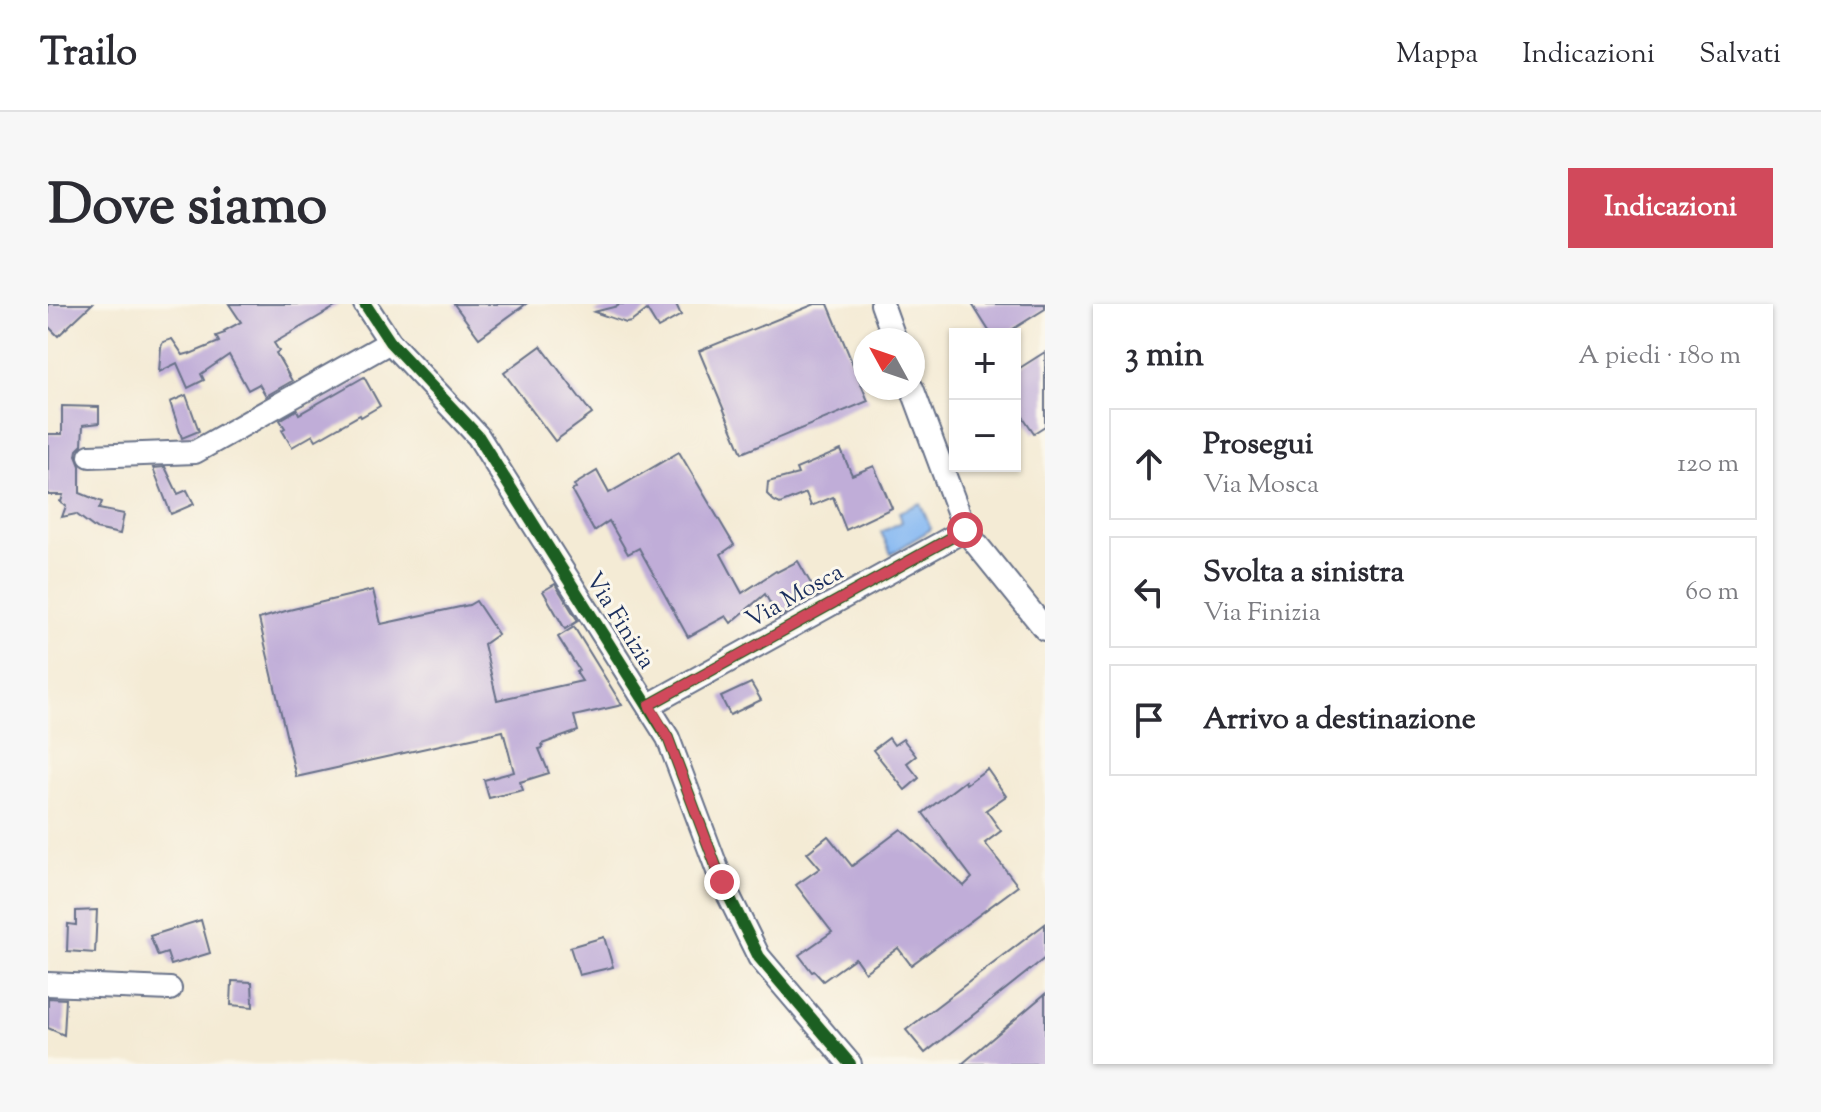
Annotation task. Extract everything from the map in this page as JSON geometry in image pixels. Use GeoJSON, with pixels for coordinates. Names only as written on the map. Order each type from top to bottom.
{"type":"FeatureCollection","features":[{"type":"Feature","properties":{"kind":"street","name":"Via Finizia"},"geometry":{"type":"LineString","coordinates":[[365,304],[390,342],[478,436],[668,738],[722,882],[759,957],[850,1064]]}},
{"type":"Feature","properties":{"kind":"street"},"geometry":{"type":"LineString","coordinates":[[882,304],[891,328]]}},
{"type":"Feature","properties":{"kind":"street"},"geometry":{"type":"LineString","coordinates":[[90,456],[195,452],[390,342]]}},
{"type":"Feature","properties":{"kind":"street"},"geometry":{"type":"LineString","coordinates":[[916,400],[965,530],[1045,629]]}},
{"type":"Feature","properties":{"kind":"street","name":"Via Mosca"},"geometry":{"type":"LineString","coordinates":[[649,705],[965,530]]}},
{"type":"Feature","properties":{"kind":"street"},"geometry":{"type":"LineString","coordinates":[[48,984],[170,989]]}},
{"type":"Feature","properties":{"kind":"water"},"geometry":{"type":"Polygon","coordinates":[[[920,503],[931,529],[891,554],[881,532],[902,522],[899,512],[920,503]]]}},
{"type":"Feature","properties":{"kind":"building"},"geometry":{"type":"Polygon","coordinates":[[[48,304],[92,304],[58,336],[48,326],[48,304]]]}},
{"type":"Feature","properties":{"kind":"building"},"geometry":{"type":"Polygon","coordinates":[[[229,304],[340,304],[274,343],[279,351],[276,353],[292,381],[266,396],[259,384],[248,390],[229,355],[201,374],[204,380],[188,388],[177,363],[159,372],[163,342],[172,339],[183,355],[190,354],[219,342],[216,336],[241,322],[229,304]]]}},
{"type":"Feature","properties":{"kind":"building"},"geometry":{"type":"Polygon","coordinates":[[[454,304],[526,304],[479,338],[454,304]]]}},
{"type":"Feature","properties":{"kind":"building"},"geometry":{"type":"Polygon","coordinates":[[[619,304],[676,304],[681,315],[658,328],[647,310],[626,323],[594,312],[619,304]]]}},
{"type":"Feature","properties":{"kind":"building"},"geometry":{"type":"Polygon","coordinates":[[[815,304],[828,304],[853,365],[853,400],[868,401],[742,453],[699,351],[815,304]]]}},
{"type":"Feature","properties":{"kind":"building"},"geometry":{"type":"Polygon","coordinates":[[[972,304],[1045,304],[1045,309],[1015,328],[987,328],[972,304]]]}},
{"type":"Feature","properties":{"kind":"building"},"geometry":{"type":"Polygon","coordinates":[[[541,346],[592,414],[555,441],[504,373],[541,346]]]}},
{"type":"Feature","properties":{"kind":"building"},"geometry":{"type":"Polygon","coordinates":[[[1045,352],[1045,426],[1034,433],[1021,414],[1021,367],[1045,352]]]}},
{"type":"Feature","properties":{"kind":"building"},"geometry":{"type":"Polygon","coordinates":[[[364,377],[380,406],[316,440],[313,435],[292,447],[280,420],[297,410],[299,414],[364,377]]]}},
{"type":"Feature","properties":{"kind":"building"},"geometry":{"type":"Polygon","coordinates":[[[186,395],[199,431],[182,438],[170,402],[186,395]]]}},
{"type":"Feature","properties":{"kind":"building"},"geometry":{"type":"Polygon","coordinates":[[[62,406],[99,407],[99,423],[83,425],[82,445],[77,450],[80,493],[102,502],[99,509],[124,514],[120,534],[96,529],[76,514],[62,517],[66,506],[59,501],[63,495],[48,495],[48,434],[62,434],[62,406]]]}},
{"type":"Feature","properties":{"kind":"building"},"geometry":{"type":"Polygon","coordinates":[[[841,450],[852,475],[874,466],[892,508],[846,530],[833,497],[811,506],[806,493],[780,504],[767,494],[768,482],[798,474],[796,469],[841,450]]]}},
{"type":"Feature","properties":{"kind":"building"},"geometry":{"type":"Polygon","coordinates":[[[679,452],[734,545],[721,554],[742,593],[798,561],[818,596],[778,618],[765,594],[731,623],[726,616],[688,637],[639,548],[628,554],[609,521],[594,531],[572,491],[576,488],[574,485],[597,471],[609,493],[679,452]]]}},
{"type":"Feature","properties":{"kind":"building"},"geometry":{"type":"Polygon","coordinates":[[[165,467],[178,494],[187,490],[194,504],[171,514],[153,468],[165,467]]]}},
{"type":"Feature","properties":{"kind":"building"},"geometry":{"type":"Polygon","coordinates":[[[555,584],[578,621],[565,629],[543,591],[555,584]]]}},
{"type":"Feature","properties":{"kind":"building"},"geometry":{"type":"Polygon","coordinates":[[[373,590],[381,624],[476,601],[498,634],[484,644],[497,700],[582,681],[576,672],[579,670],[558,637],[574,627],[622,705],[574,716],[578,731],[542,744],[543,748],[539,749],[549,773],[520,782],[523,790],[489,798],[484,780],[514,772],[503,731],[296,777],[259,619],[373,590]]]}},
{"type":"Feature","properties":{"kind":"building"},"geometry":{"type":"Polygon","coordinates":[[[751,683],[761,700],[730,715],[721,697],[751,683]]]}},
{"type":"Feature","properties":{"kind":"building"},"geometry":{"type":"Polygon","coordinates":[[[889,738],[894,745],[903,739],[916,756],[907,763],[919,778],[905,790],[873,750],[889,738]]]}},
{"type":"Feature","properties":{"kind":"building"},"geometry":{"type":"Polygon","coordinates":[[[987,769],[1006,796],[986,810],[1001,831],[985,843],[1018,886],[911,965],[898,948],[865,972],[855,958],[823,981],[799,955],[832,932],[796,885],[820,868],[807,853],[828,836],[852,866],[901,829],[964,886],[972,878],[923,813],[965,781],[966,784],[987,769]]]}},
{"type":"Feature","properties":{"kind":"building"},"geometry":{"type":"Polygon","coordinates":[[[97,910],[95,953],[67,951],[68,924],[76,925],[76,911],[97,910]]]}},
{"type":"Feature","properties":{"kind":"building"},"geometry":{"type":"Polygon","coordinates":[[[201,920],[210,953],[171,965],[167,953],[158,956],[150,936],[201,920]]]}},
{"type":"Feature","properties":{"kind":"building"},"geometry":{"type":"Polygon","coordinates":[[[1045,924],[1045,958],[925,1053],[906,1030],[1045,924]]]}},
{"type":"Feature","properties":{"kind":"building"},"geometry":{"type":"Polygon","coordinates":[[[604,937],[613,967],[579,975],[570,947],[604,937]]]}},
{"type":"Feature","properties":{"kind":"building"},"geometry":{"type":"Polygon","coordinates":[[[232,981],[252,982],[253,1007],[231,1005],[232,981]]]}},
{"type":"Feature","properties":{"kind":"building"},"geometry":{"type":"Polygon","coordinates":[[[1045,994],[1045,1064],[962,1064],[1045,994]]]}},
{"type":"Feature","properties":{"kind":"building"},"geometry":{"type":"Polygon","coordinates":[[[48,998],[66,999],[64,1035],[48,1028],[48,998]]]}},
{"type":"Feature","properties":{"kind":"cycle path"},"geometry":{"type":"LineString","coordinates":[[365,304],[390,342],[478,436],[668,738],[722,882],[759,957],[850,1064]]}},
{"type":"Feature","properties":{"kind":"cycle path"},"geometry":{"type":"LineString","coordinates":[[649,705],[965,530]]}},
{"type":"Feature","properties":{"kind":"route"},"geometry":{"type":"LineString","coordinates":[[722,882],[668,738],[649,705],[965,530]]}}]}
